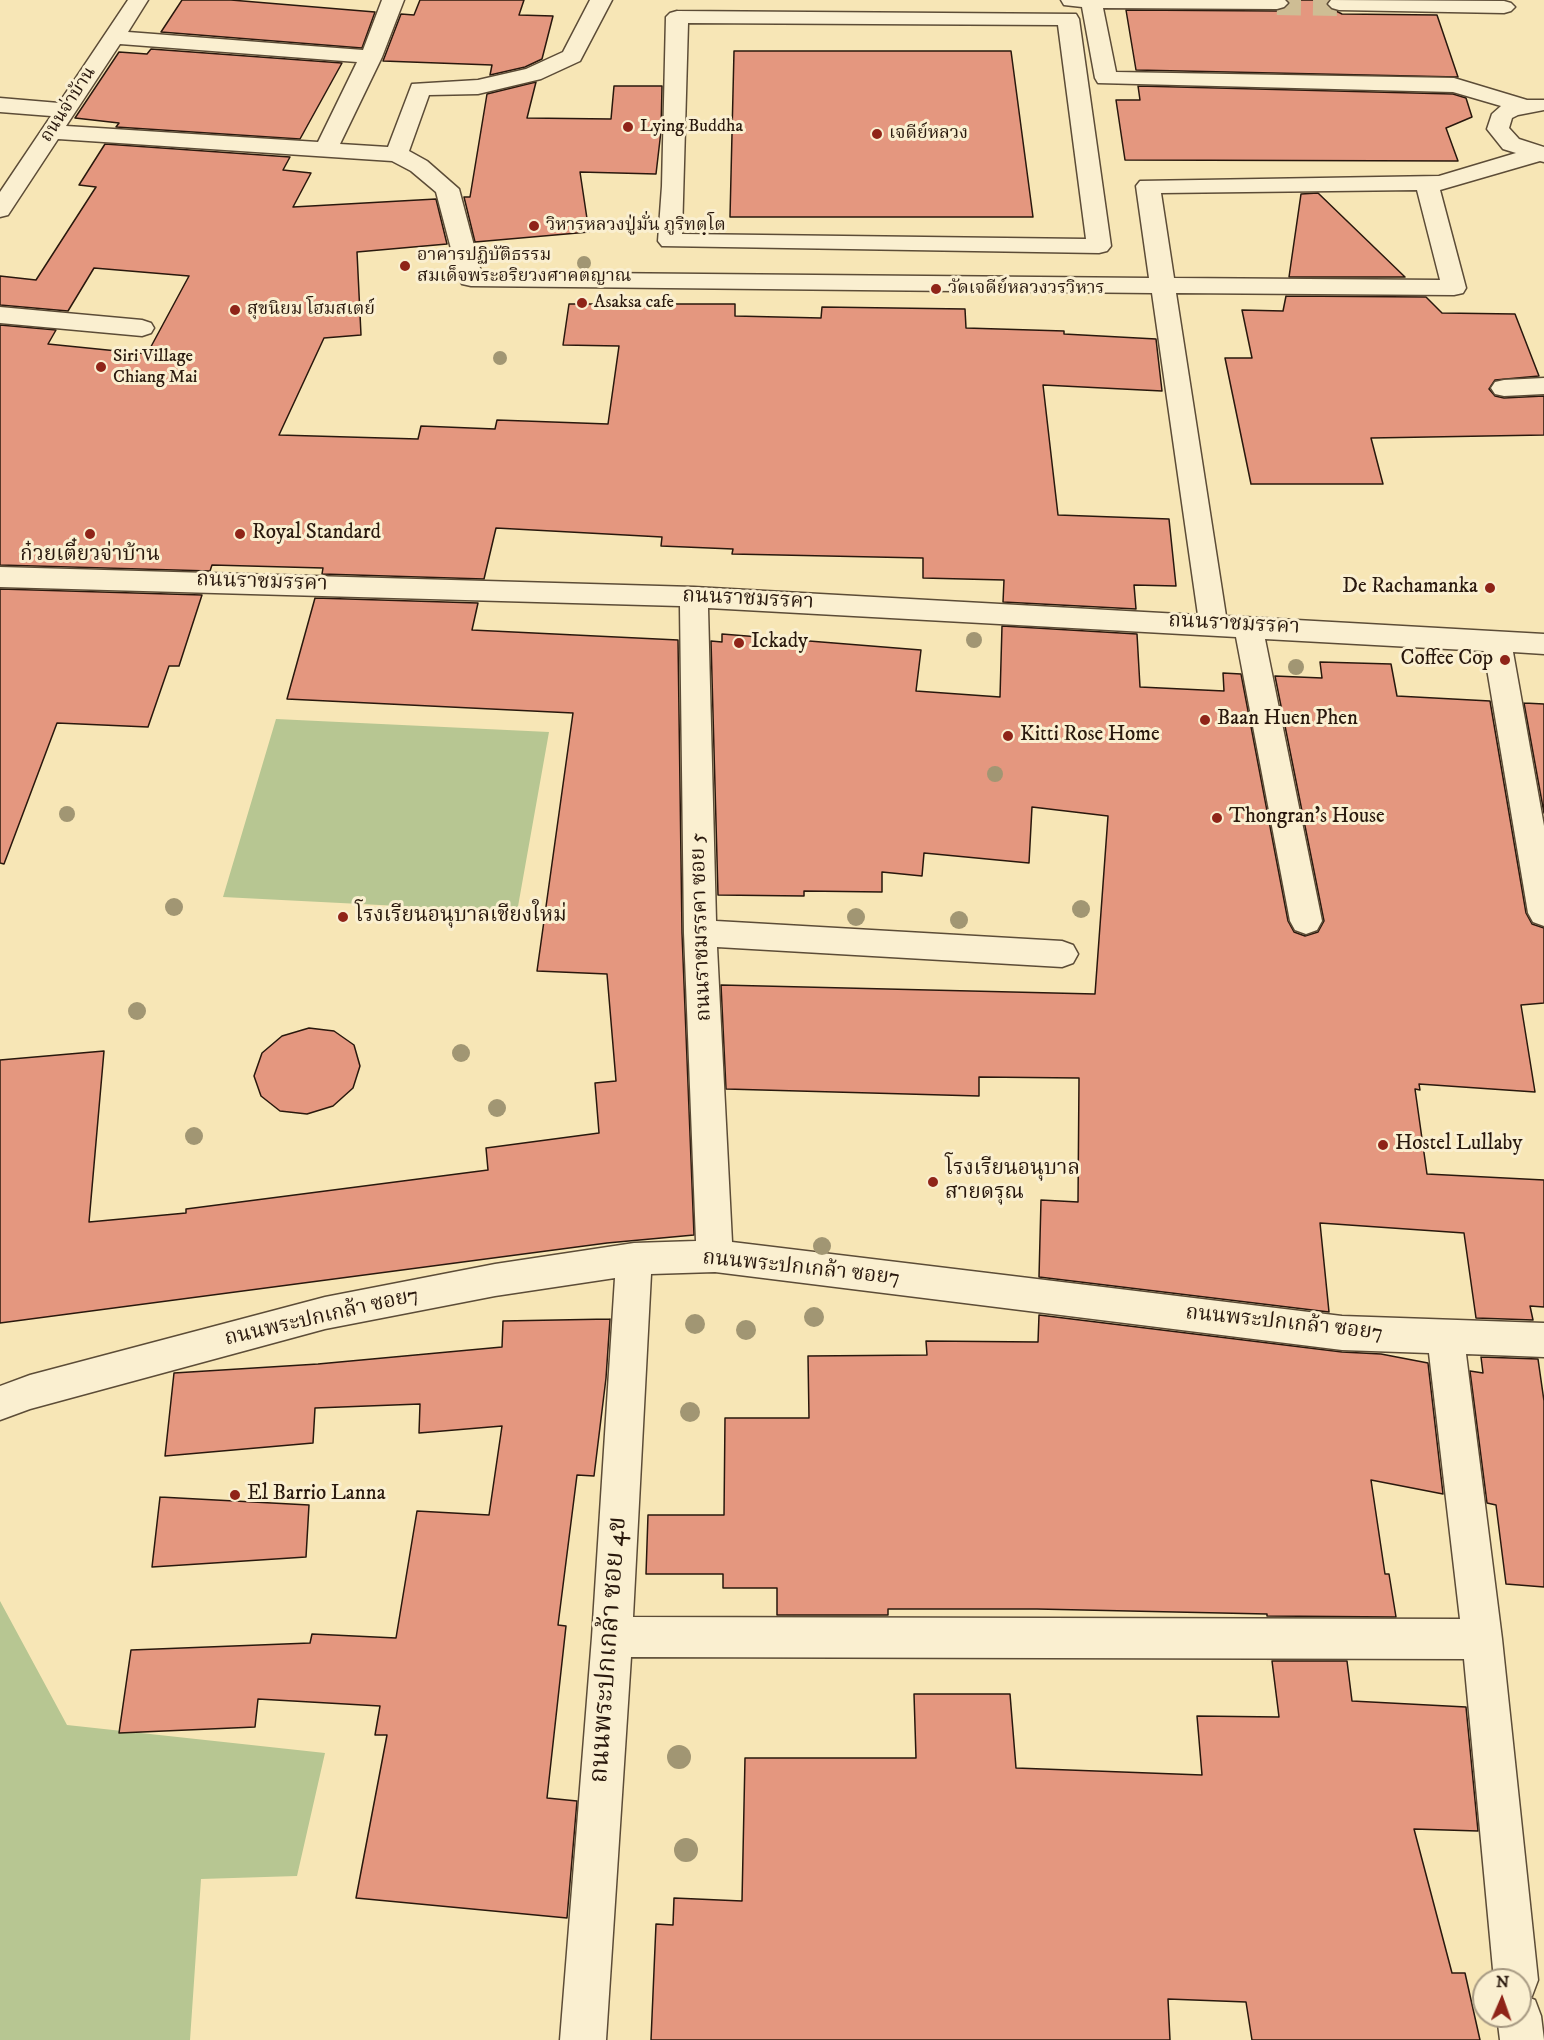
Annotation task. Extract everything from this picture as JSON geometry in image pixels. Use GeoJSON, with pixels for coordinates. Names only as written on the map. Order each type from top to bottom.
{"type":"FeatureCollection","features":[{"type":"Feature","properties":{"kind":"street","name":"ถนนจ่าบ้าน"},"geometry":{"type":"LineString","coordinates":[[0,210],[138,0]]}},
{"type":"Feature","properties":{"kind":"street"},"geometry":{"type":"LineString","coordinates":[[325,151],[371,57],[393,0]]}},
{"type":"Feature","properties":{"kind":"street"},"geometry":{"type":"LineString","coordinates":[[397,154],[420,88],[478,87],[533,74],[572,56],[600,0]]}},
{"type":"Feature","properties":{"kind":"street"},"geometry":{"type":"LineString","coordinates":[[1019,0],[1277,3]]}},
{"type":"Feature","properties":{"kind":"street"},"geometry":{"type":"LineString","coordinates":[[1091,0],[1106,78],[1454,85],[1534,106]]}},
{"type":"Feature","properties":{"kind":"street"},"geometry":{"type":"LineString","coordinates":[[1339,4],[1504,8]]}},
{"type":"Feature","properties":{"kind":"street"},"geometry":{"type":"LineString","coordinates":[[677,17],[1068,19],[1099,246],[670,241],[674,186],[677,17]]}},
{"type":"Feature","properties":{"kind":"street"},"geometry":{"type":"LineString","coordinates":[[114,37],[371,57]]}},
{"type":"Feature","properties":{"kind":"street"},"geometry":{"type":"LineString","coordinates":[[0,105],[66,110]]}},
{"type":"Feature","properties":{"kind":"street"},"geometry":{"type":"LineString","coordinates":[[1534,106],[1503,114],[1498,129],[1511,144],[1541,155]]}},
{"type":"Feature","properties":{"kind":"street"},"geometry":{"type":"LineString","coordinates":[[51,132],[397,154],[447,189],[471,279],[1455,288],[1427,183]]}},
{"type":"Feature","properties":{"kind":"street"},"geometry":{"type":"LineString","coordinates":[[1213,624],[1148,186],[1440,183],[1541,155]]}},
{"type":"Feature","properties":{"kind":"street"},"geometry":{"type":"LineString","coordinates":[[0,315],[142,328]]}},
{"type":"Feature","properties":{"kind":"street"},"geometry":{"type":"LineString","coordinates":[[1504,388],[1544,386]]}},
{"type":"Feature","properties":{"kind":"street","name":"ถนนราชมรรคา"},"geometry":{"type":"LineString","coordinates":[[0,577],[694,597],[1544,644]]}},
{"type":"Feature","properties":{"kind":"street","name":"ถนนราชมรรคา ซอย 5"},"geometry":{"type":"LineString","coordinates":[[694,597],[700,933],[715,1256]]}},
{"type":"Feature","properties":{"kind":"street"},"geometry":{"type":"LineString","coordinates":[[1248,626],[1306,921]]}},
{"type":"Feature","properties":{"kind":"street"},"geometry":{"type":"LineString","coordinates":[[1496,640],[1544,913]]}},
{"type":"Feature","properties":{"kind":"street"},"geometry":{"type":"LineString","coordinates":[[700,933],[1062,954]]}},
{"type":"Feature","properties":{"kind":"street","name":"ถนนพระปกเกล้า ซอย7"},"geometry":{"type":"LineString","coordinates":[[0,1403],[41,1389],[325,1313],[495,1280],[634,1259],[715,1256],[1342,1333],[1544,1340]]}},
{"type":"Feature","properties":{"kind":"street","name":"ถนนพระปกเกล้า ซอย 4ข"},"geometry":{"type":"LineString","coordinates":[[583,2040],[612,1637],[634,1259]]}},
{"type":"Feature","properties":{"kind":"street"},"geometry":{"type":"LineString","coordinates":[[1444,1336],[1482,1640],[1515,1968]]}},
{"type":"Feature","properties":{"kind":"street"},"geometry":{"type":"LineString","coordinates":[[612,1637],[1482,1640]]}},
{"type":"Feature","properties":{"kind":"green space"},"geometry":{"type":"Polygon","coordinates":[[[276,719],[549,732],[517,912],[223,897],[276,719]]]}},
{"type":"Feature","properties":{"kind":"green space"},"geometry":{"type":"Polygon","coordinates":[[[0,1601],[67,1725],[325,1753],[297,1876],[201,1879],[190,2040],[0,2040],[0,1601]]]}},
{"type":"Feature","properties":{"kind":"building"},"geometry":{"type":"Polygon","coordinates":[[[182,0],[231,0],[375,12],[362,48],[161,32],[182,0]]]}},
{"type":"Feature","properties":{"kind":"building"},"geometry":{"type":"Polygon","coordinates":[[[420,0],[524,0],[519,15],[553,16],[542,59],[525,67],[490,75],[492,65],[383,61],[401,14],[414,15],[420,0]]]}},
{"type":"Feature","properties":{"kind":"building"},"geometry":{"type":"Polygon","coordinates":[[[1288,0],[1328,0],[1326,6],[1342,14],[1437,15],[1458,77],[1136,70],[1126,10],[1277,11],[1290,5],[1288,0]]]}},
{"type":"Feature","properties":{"kind":"building"},"geometry":{"type":"Polygon","coordinates":[[[151,49],[342,63],[300,139],[116,127],[119,123],[75,118],[119,52],[147,54],[151,49]]]}},
{"type":"Feature","properties":{"kind":"building","name":"เจดีย์หลวง"},"geometry":{"type":"Polygon","coordinates":[[[734,51],[1011,51],[1033,217],[730,217],[734,51]]]}},
{"type":"Feature","properties":{"kind":"building"},"geometry":{"type":"Polygon","coordinates":[[[536,82],[527,118],[611,119],[614,86],[662,86],[661,131],[656,174],[580,172],[589,232],[475,242],[464,197],[470,197],[487,94],[536,82]]]}},
{"type":"Feature","properties":{"kind":"building"},"geometry":{"type":"Polygon","coordinates":[[[1138,86],[1453,94],[1466,98],[1472,117],[1446,128],[1458,161],[1125,160],[1116,100],[1140,100],[1138,86]]]}},
{"type":"Feature","properties":{"kind":"building"},"geometry":{"type":"Polygon","coordinates":[[[105,144],[290,157],[283,170],[311,173],[293,207],[436,199],[447,244],[357,252],[361,335],[324,338],[279,435],[418,439],[421,426],[495,429],[497,420],[608,424],[619,346],[563,345],[569,304],[735,304],[735,316],[821,318],[822,307],[965,309],[966,328],[1064,331],[1064,334],[1156,339],[1162,391],[1043,385],[1058,515],[1169,519],[1176,586],[1134,585],[1136,609],[1003,602],[1004,580],[923,578],[923,558],[732,554],[733,549],[661,546],[662,537],[496,528],[484,579],[322,574],[323,568],[212,565],[210,571],[0,565],[0,325],[56,330],[48,344],[147,354],[189,276],[94,268],[68,311],[0,305],[0,276],[36,280],[96,187],[79,185],[105,144]]]}},
{"type":"Feature","properties":{"kind":"building"},"geometry":{"type":"Polygon","coordinates":[[[1318,193],[1405,277],[1289,277],[1301,194],[1318,193]]]}},
{"type":"Feature","properties":{"kind":"building"},"geometry":{"type":"Polygon","coordinates":[[[1286,296],[1426,297],[1442,313],[1515,314],[1539,376],[1495,380],[1489,389],[1495,396],[1504,398],[1544,396],[1544,435],[1371,438],[1383,484],[1251,484],[1225,358],[1252,358],[1242,310],[1283,311],[1286,296]]]}},
{"type":"Feature","properties":{"kind":"building"},"geometry":{"type":"Polygon","coordinates":[[[0,589],[202,595],[179,666],[169,666],[148,727],[57,723],[4,864],[0,863],[0,589]]]}},
{"type":"Feature","properties":{"kind":"building"},"geometry":{"type":"Polygon","coordinates":[[[315,598],[478,603],[472,630],[678,640],[682,933],[694,1235],[607,1243],[0,1323],[0,1060],[104,1051],[89,1222],[186,1213],[186,1209],[488,1170],[486,1148],[599,1133],[595,1083],[616,1081],[607,974],[537,971],[573,713],[287,699],[315,598]]]}},
{"type":"Feature","properties":{"kind":"building"},"geometry":{"type":"Polygon","coordinates":[[[1002,626],[1137,634],[1140,687],[1224,691],[1223,673],[1241,674],[1288,921],[1294,932],[1305,936],[1318,932],[1324,921],[1275,676],[1322,678],[1320,662],[1391,664],[1397,696],[1490,701],[1526,913],[1532,924],[1544,928],[1544,1003],[1521,1005],[1535,1092],[1419,1084],[1420,1090],[1415,1089],[1427,1174],[1544,1180],[1544,1307],[1530,1306],[1533,1320],[1476,1318],[1464,1233],[1320,1223],[1329,1312],[1039,1277],[1041,1200],[1078,1202],[1079,1078],[979,1077],[979,1096],[726,1089],[721,985],[1095,994],[1108,816],[1032,807],[1029,863],[924,853],[922,876],[882,872],[882,892],[804,891],[804,896],[718,895],[711,641],[722,642],[722,634],[921,650],[916,691],[1000,697],[1002,626]]]}},
{"type":"Feature","properties":{"kind":"building"},"geometry":{"type":"Polygon","coordinates":[[[1524,703],[1544,704],[1544,813],[1524,703]]]}},
{"type":"Feature","properties":{"kind":"building"},"geometry":{"type":"Polygon","coordinates":[[[309,1028],[334,1031],[354,1045],[360,1066],[353,1088],[333,1106],[307,1114],[280,1111],[261,1096],[254,1076],[262,1053],[282,1036],[309,1028]]]}},
{"type":"Feature","properties":{"kind":"building"},"geometry":{"type":"Polygon","coordinates":[[[1039,1315],[1342,1352],[1381,1354],[1428,1363],[1443,1494],[1371,1480],[1385,1574],[1389,1574],[1396,1617],[1267,1616],[1267,1614],[1037,1609],[888,1609],[888,1615],[777,1615],[777,1588],[723,1588],[723,1574],[646,1574],[648,1515],[724,1515],[725,1418],[809,1418],[808,1356],[927,1355],[926,1341],[1038,1342],[1039,1315]]]}},
{"type":"Feature","properties":{"kind":"building"},"geometry":{"type":"Polygon","coordinates":[[[610,1319],[606,1378],[594,1476],[577,1475],[558,1625],[566,1626],[547,1798],[577,1801],[567,1918],[356,1898],[387,1735],[375,1735],[380,1706],[258,1699],[255,1727],[119,1733],[131,1650],[310,1643],[312,1634],[396,1638],[417,1511],[489,1515],[502,1426],[419,1433],[420,1404],[315,1408],[313,1443],[165,1456],[174,1373],[318,1364],[502,1347],[503,1321],[610,1319]]]}},
{"type":"Feature","properties":{"kind":"building"},"geometry":{"type":"Polygon","coordinates":[[[1481,1357],[1538,1359],[1544,1401],[1544,1587],[1506,1584],[1496,1505],[1487,1503],[1470,1371],[1483,1373],[1481,1357]]]}},
{"type":"Feature","properties":{"kind":"building"},"geometry":{"type":"Polygon","coordinates":[[[160,1497],[309,1505],[306,1557],[152,1567],[160,1497]]]}},
{"type":"Feature","properties":{"kind":"building"},"geometry":{"type":"Polygon","coordinates":[[[1272,1661],[1347,1661],[1352,1701],[1466,1707],[1478,1831],[1414,1829],[1452,1973],[1465,1973],[1472,2004],[1472,2028],[1477,2028],[1480,2040],[1252,2040],[1246,2002],[1168,1999],[1170,2040],[651,2040],[656,1924],[673,1925],[674,1898],[742,1901],[745,1758],[916,1758],[914,1694],[1010,1694],[1016,1768],[1202,1775],[1197,1716],[1279,1717],[1272,1661]]]}},
{"type":"Feature","properties":{"kind":"tunnel"},"geometry":{"type":"LineString","coordinates":[[1277,3],[1339,4]]}},
{"type":"Feature","properties":{"kind":"place","name":"Lying Buddha"},"geometry":{"type":"Point","coordinates":[628,127]}},
{"type":"Feature","properties":{"kind":"place","name":"เจดีย์หลวง"},"geometry":{"type":"Point","coordinates":[877,134]}},
{"type":"Feature","properties":{"kind":"place","name":"วิหารหลวงปู่มั่น ภูริทตฺโต"},"geometry":{"type":"Point","coordinates":[534,226]}},
{"type":"Feature","properties":{"kind":"place","name":"อาคารปฏิบัติธรรม สมเด็จพระอริยวงศาคตญาณ"},"geometry":{"type":"Point","coordinates":[405,266]}},
{"type":"Feature","properties":{"kind":"place","name":"วัดเจดีย์หลวงวรวิหาร"},"geometry":{"type":"Point","coordinates":[936,289]}},
{"type":"Feature","properties":{"kind":"place","name":"Asaksa cafe"},"geometry":{"type":"Point","coordinates":[582,303]}},
{"type":"Feature","properties":{"kind":"place","name":"สุขนิยม โฮมสเตย์"},"geometry":{"type":"Point","coordinates":[235,310]}},
{"type":"Feature","properties":{"kind":"place","name":"Siri Village Chiang Mai"},"geometry":{"type":"Point","coordinates":[101,367]}},
{"type":"Feature","properties":{"kind":"place","name":"ก๋วยเตี๋ยวจ่าบ้าน"},"geometry":{"type":"Point","coordinates":[90,534]}},
{"type":"Feature","properties":{"kind":"place","name":"Royal Standard"},"geometry":{"type":"Point","coordinates":[240,534]}},
{"type":"Feature","properties":{"kind":"place","name":"De Rachamanka"},"geometry":{"type":"Point","coordinates":[1490,588]}},
{"type":"Feature","properties":{"kind":"place","name":"Ickady"},"geometry":{"type":"Point","coordinates":[739,643]}},
{"type":"Feature","properties":{"kind":"place","name":"Coffee Cop"},"geometry":{"type":"Point","coordinates":[1505,660]}},
{"type":"Feature","properties":{"kind":"place","name":"Baan Huen Phen"},"geometry":{"type":"Point","coordinates":[1205,720]}},
{"type":"Feature","properties":{"kind":"place","name":"Kitti Rose Home"},"geometry":{"type":"Point","coordinates":[1008,736]}},
{"type":"Feature","properties":{"kind":"place","name":"Thongran's House"},"geometry":{"type":"Point","coordinates":[1217,818]}},
{"type":"Feature","properties":{"kind":"place","name":"โรงเรียนอนุบาลเชียงใหม่"},"geometry":{"type":"Point","coordinates":[343,917]}},
{"type":"Feature","properties":{"kind":"place","name":"Hostel Lullaby"},"geometry":{"type":"Point","coordinates":[1383,1145]}},
{"type":"Feature","properties":{"kind":"place","name":"โรงเรียนอนุบาล สายดรุณ"},"geometry":{"type":"Point","coordinates":[933,1182]}},
{"type":"Feature","properties":{"kind":"place","name":"El Barrio Lanna"},"geometry":{"type":"Point","coordinates":[235,1495]}}]}
